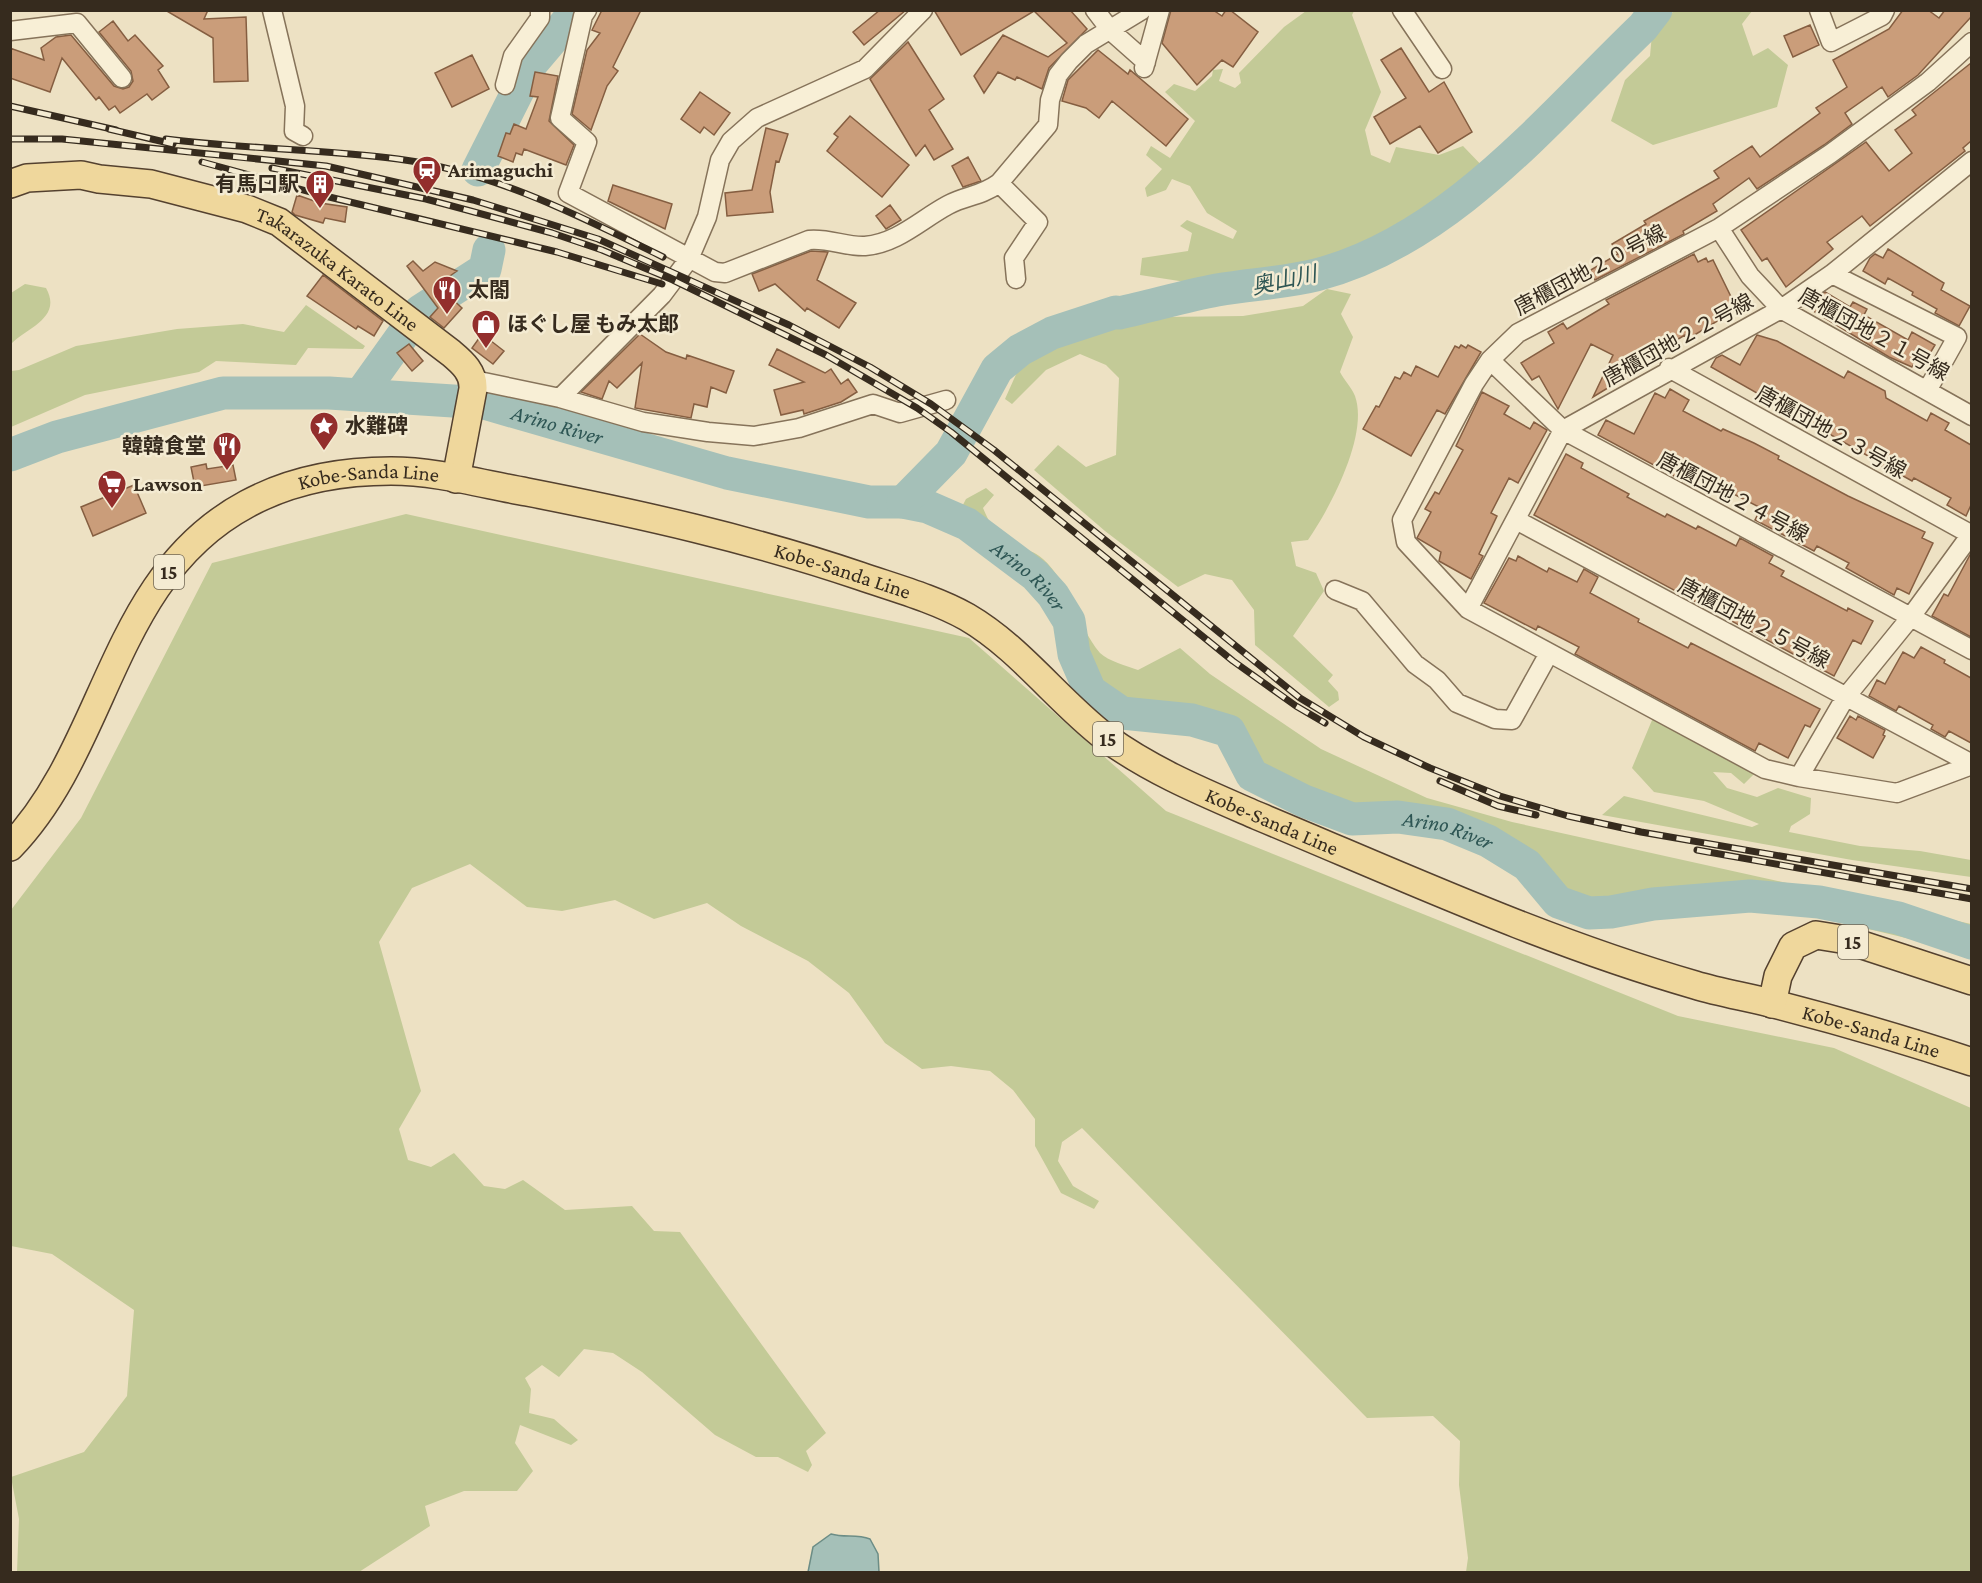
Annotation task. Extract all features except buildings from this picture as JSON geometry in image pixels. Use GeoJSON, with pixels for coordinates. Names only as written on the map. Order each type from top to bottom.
{"type":"FeatureCollection","features":[{"type":"Feature","properties":{"kind":"main road","name":"Takarazuka Karato Line"},"geometry":{"type":"LineString","coordinates":[[16,177],[81,175],[151,184],[247,209],[279,222],[461,362],[473,384]]}},
{"type":"Feature","properties":{"kind":"main road"},"geometry":{"type":"LineString","coordinates":[[458,467],[473,384]]}},
{"type":"Feature","properties":{"kind":"main road","name":"Kobe-Sanda Line"},"geometry":{"type":"LineString","coordinates":[[10,847],[40,813],[66,770],[134,622],[170,571],[203,536],[240,508],[264,495],[304,482],[339,474],[458,467],[715,532],[836,568],[963,615],[996,637],[1069,707],[1104,736],[1145,764],[1203,792],[1565,942],[1698,986],[1911,1041],[1971,1062]]}},
{"type":"Feature","properties":{"kind":"main road","name":"15"},"geometry":{"type":"LineString","coordinates":[[1772,1004],[1778,976],[1793,946],[1816,935],[1847,940],[1971,981]]}},
{"type":"Feature","properties":{"kind":"street"},"geometry":{"type":"LineString","coordinates":[[272,10],[295,106],[294,131],[303,136]]}},
{"type":"Feature","properties":{"kind":"street"},"geometry":{"type":"LineString","coordinates":[[505,85],[513,56],[540,18],[540,10]]}},
{"type":"Feature","properties":{"kind":"street"},"geometry":{"type":"LineString","coordinates":[[587,10],[583,16],[560,118],[587,142],[568,194],[688,259],[715,272],[725,273],[809,240],[823,238],[863,246],[895,239],[950,203],[985,194],[999,183],[1048,125],[1050,100],[1058,75],[1069,60],[1086,44],[1142,10]]}},
{"type":"Feature","properties":{"kind":"street"},"geometry":{"type":"LineString","coordinates":[[560,398],[662,295],[688,259],[707,217],[720,160],[731,141],[757,118],[865,69],[923,10]]}},
{"type":"Feature","properties":{"kind":"street"},"geometry":{"type":"LineString","coordinates":[[1095,10],[1145,65],[1160,10]]}},
{"type":"Feature","properties":{"kind":"street"},"geometry":{"type":"LineString","coordinates":[[1402,10],[1442,69]]}},
{"type":"Feature","properties":{"kind":"street"},"geometry":{"type":"LineString","coordinates":[[1819,10],[1831,42],[1882,16],[1885,10]]}},
{"type":"Feature","properties":{"kind":"street"},"geometry":{"type":"LineString","coordinates":[[10,31],[77,23],[122,78]]}},
{"type":"Feature","properties":{"kind":"street","name":"唐櫃団地２０号線"},"geometry":{"type":"LineString","coordinates":[[1971,42],[1928,82],[1830,154],[1719,228],[1518,333],[1490,360],[1474,384],[1402,520],[1406,542],[1468,609],[1548,655],[1765,769],[1897,793],[1971,764]]}},
{"type":"Feature","properties":{"kind":"street","name":"唐櫃団地２２号線"},"geometry":{"type":"LineString","coordinates":[[1563,430],[1669,368],[1781,309],[1832,274],[1971,161]]}},
{"type":"Feature","properties":{"kind":"street"},"geometry":{"type":"LineString","coordinates":[[999,183],[1038,222],[1014,258],[1016,279]]}},
{"type":"Feature","properties":{"kind":"street","name":"唐櫃団地２１号線"},"geometry":{"type":"LineString","coordinates":[[1719,228],[1750,276],[1781,309],[1928,389],[1971,416]]}},
{"type":"Feature","properties":{"kind":"street"},"geometry":{"type":"LineString","coordinates":[[1832,274],[1957,337],[1928,389]]}},
{"type":"Feature","properties":{"kind":"street","name":"唐櫃団地２４号線"},"geometry":{"type":"LineString","coordinates":[[1490,360],[1563,430],[1971,650]]}},
{"type":"Feature","properties":{"kind":"street","name":"唐櫃団地２３号線"},"geometry":{"type":"LineString","coordinates":[[1669,368],[1971,534]]}},
{"type":"Feature","properties":{"kind":"street"},"geometry":{"type":"LineString","coordinates":[[473,384],[560,398],[644,422],[708,432],[754,436],[799,428],[873,404],[900,412],[946,400]]}},
{"type":"Feature","properties":{"kind":"street"},"geometry":{"type":"LineString","coordinates":[[1468,609],[1563,430]]}},
{"type":"Feature","properties":{"kind":"street","name":"唐櫃団地２５号線"},"geometry":{"type":"LineString","coordinates":[[1516,520],[1971,764]]}},
{"type":"Feature","properties":{"kind":"street"},"geometry":{"type":"LineString","coordinates":[[1799,777],[1845,698],[1910,618],[1971,534]]}},
{"type":"Feature","properties":{"kind":"street"},"geometry":{"type":"LineString","coordinates":[[1335,590],[1362,601],[1415,664],[1437,680],[1457,703],[1495,719],[1512,720],[1548,655]]}},
{"type":"Feature","properties":{"kind":"green space"},"geometry":{"type":"Polygon","coordinates":[[[1674,10],[1752,11],[1742,24],[1753,56],[1768,48],[1788,65],[1777,107],[1653,145],[1611,121],[1625,80],[1650,56],[1653,23],[1670,16],[1674,10]]]}},
{"type":"Feature","properties":{"kind":"green space"},"geometry":{"type":"Polygon","coordinates":[[[1306,11],[1354,11],[1352,15],[1381,92],[1365,130],[1371,155],[1390,163],[1396,147],[1439,155],[1463,146],[1488,172],[1481,191],[1402,240],[1332,270],[1186,282],[1140,275],[1142,258],[1188,251],[1192,233],[1180,226],[1187,220],[1233,239],[1237,231],[1207,213],[1190,186],[1172,179],[1166,190],[1147,197],[1145,188],[1162,169],[1146,155],[1151,146],[1170,158],[1195,121],[1165,92],[1174,84],[1195,91],[1212,76],[1213,70],[1223,69],[1219,81],[1235,88],[1241,83],[1239,73],[1284,27],[1306,11]]]}},
{"type":"Feature","properties":{"kind":"green space"},"geometry":{"type":"Polygon","coordinates":[[[25,284],[46,288],[50,298],[50,307],[40,321],[11,344],[11,293],[25,284]]]}},
{"type":"Feature","properties":{"kind":"green space"},"geometry":{"type":"Polygon","coordinates":[[[1327,289],[1351,294],[1341,314],[1353,337],[1340,372],[1355,396],[1358,412],[1357,430],[1345,471],[1317,526],[1308,540],[1291,542],[1296,566],[1316,573],[1324,591],[1293,636],[1333,675],[1328,681],[1338,692],[1339,700],[1329,707],[1255,645],[1254,610],[1232,580],[1205,574],[1178,587],[1105,531],[1034,470],[1058,445],[1086,467],[1116,455],[1119,378],[1106,365],[1080,354],[1046,370],[1012,404],[1005,399],[1022,361],[1080,327],[1125,326],[1164,317],[1243,316],[1303,306],[1327,289]]]}},
{"type":"Feature","properties":{"kind":"green space"},"geometry":{"type":"Polygon","coordinates":[[[306,305],[365,346],[363,349],[308,348],[296,365],[216,361],[199,372],[85,395],[11,427],[11,371],[19,370],[76,346],[177,329],[243,324],[284,332],[306,305]]]}},
{"type":"Feature","properties":{"kind":"green space"},"geometry":{"type":"Polygon","coordinates":[[[986,488],[994,495],[983,508],[995,530],[1008,543],[1032,552],[1052,568],[1060,579],[1092,642],[1103,656],[1113,661],[1138,670],[1180,648],[1210,674],[1321,749],[1427,798],[1512,822],[1971,924],[1971,958],[1927,943],[1801,913],[1713,907],[1614,920],[1603,927],[1572,921],[1551,907],[1521,874],[1483,846],[1433,829],[1395,824],[1365,831],[1344,830],[1256,791],[1230,724],[1196,715],[1101,711],[1073,685],[1063,664],[1058,631],[1029,586],[951,528],[966,499],[986,488]]]}},
{"type":"Feature","properties":{"kind":"green space"},"geometry":{"type":"Polygon","coordinates":[[[406,514],[969,638],[1166,811],[1678,1016],[1834,1048],[1971,1108],[1971,1572],[1466,1572],[1468,1558],[1459,1485],[1460,1441],[1433,1416],[1367,1418],[1082,1128],[1062,1142],[1058,1161],[1073,1186],[1099,1201],[1094,1209],[1061,1193],[1035,1146],[1035,1119],[1013,1090],[990,1071],[951,1066],[922,1069],[885,1043],[849,993],[808,961],[741,926],[707,903],[654,919],[615,900],[562,911],[527,907],[470,864],[412,888],[379,942],[421,1091],[399,1129],[408,1160],[431,1167],[454,1153],[484,1186],[505,1189],[523,1180],[565,1210],[632,1206],[654,1231],[680,1232],[826,1433],[806,1451],[812,1465],[808,1472],[778,1457],[756,1457],[715,1435],[642,1372],[613,1353],[584,1349],[559,1377],[542,1365],[525,1378],[531,1389],[529,1413],[554,1419],[578,1440],[571,1445],[520,1425],[515,1443],[533,1471],[517,1491],[464,1491],[425,1506],[430,1526],[359,1572],[17,1572],[19,1519],[11,1477],[84,1452],[127,1396],[134,1310],[52,1254],[11,1246],[11,910],[81,818],[212,563],[406,514]]]}},
{"type":"Feature","properties":{"kind":"green space"},"geometry":{"type":"Polygon","coordinates":[[[1655,713],[1756,772],[1744,784],[1731,773],[1713,772],[1727,788],[1757,797],[1778,788],[1811,798],[1810,814],[1791,826],[1789,832],[1860,846],[1920,851],[1971,860],[1971,877],[1852,860],[1602,815],[1624,796],[1752,827],[1759,824],[1704,801],[1654,792],[1632,768],[1655,713]]]}},
{"type":"Feature","properties":{"kind":"water"},"geometry":{"type":"Polygon","coordinates":[[[831,1534],[870,1539],[878,1554],[879,1572],[808,1572],[813,1547],[831,1534]]]}},
{"type":"Feature","properties":{"kind":"waterway"},"geometry":{"type":"LineString","coordinates":[[478,170],[532,63],[577,10]]}},
{"type":"Feature","properties":{"kind":"waterway","name":"奥山川"},"geometry":{"type":"LineString","coordinates":[[903,502],[951,453],[997,369],[1020,350],[1052,333],[1116,312],[1217,290],[1316,275],[1364,258],[1410,235],[1453,206],[1494,172],[1643,27],[1656,10]]}},
{"type":"Feature","properties":{"kind":"waterway"},"geometry":{"type":"LineString","coordinates":[[360,395],[420,311],[485,269],[489,250]]}},
{"type":"Feature","properties":{"kind":"waterway","name":"Arino River"},"geometry":{"type":"LineString","coordinates":[[10,455],[57,437],[223,393],[329,393],[484,403],[727,473],[869,502],[903,502],[928,507],[967,524],[1035,575],[1053,595],[1069,621],[1074,654],[1090,691],[1122,713],[1192,720],[1229,731],[1252,775],[1304,801],[1352,819],[1398,817],[1447,824],[1488,841],[1527,865],[1558,902],[1589,913],[1611,912],[1653,904],[1750,896],[1819,902],[1898,918],[1972,943]]}},
{"type":"Feature","properties":{"kind":"railway"},"geometry":{"type":"LineString","coordinates":[[10,106],[116,130]]}},
{"type":"Feature","properties":{"kind":"railway"},"geometry":{"type":"LineString","coordinates":[[109,129],[173,144]]}},
{"type":"Feature","properties":{"kind":"railway"},"geometry":{"type":"LineString","coordinates":[[10,139],[62,139],[326,166],[473,200],[598,239],[789,325],[870,367],[931,404],[994,450],[1300,698],[1364,737],[1430,768],[1500,796],[1568,816],[1641,832],[1972,889]]}},
{"type":"Feature","properties":{"kind":"railway"},"geometry":{"type":"LineString","coordinates":[[166,139],[369,156],[433,165],[468,174],[534,197],[663,257]]}},
{"type":"Feature","properties":{"kind":"railway"},"geometry":{"type":"LineString","coordinates":[[202,162],[321,195],[557,252],[662,284]]}},
{"type":"Feature","properties":{"kind":"railway"},"geometry":{"type":"LineString","coordinates":[[272,168],[426,199],[552,233],[602,250],[673,280],[826,355],[917,408],[951,432],[1233,661],[1296,706],[1325,723]]}},
{"type":"Feature","properties":{"kind":"railway"},"geometry":{"type":"LineString","coordinates":[[1440,781],[1498,806],[1536,815]]}},
{"type":"Feature","properties":{"kind":"railway"},"geometry":{"type":"LineString","coordinates":[[1697,850],[1972,899]]}},
{"type":"Feature","properties":{"kind":"place","name":"Arimaguchi"},"geometry":{"type":"Point","coordinates":[427,196]}},
{"type":"Feature","properties":{"kind":"place","name":"有馬口駅"},"geometry":{"type":"Point","coordinates":[320,210]}},
{"type":"Feature","properties":{"kind":"place","name":"太閤"},"geometry":{"type":"Point","coordinates":[447,316]}},
{"type":"Feature","properties":{"kind":"place","name":"ほぐし屋 もみ太郎"},"geometry":{"type":"Point","coordinates":[486,350]}},
{"type":"Feature","properties":{"kind":"place","name":"水難碑"},"geometry":{"type":"Point","coordinates":[324,452]}},
{"type":"Feature","properties":{"kind":"place","name":"韓韓食堂"},"geometry":{"type":"Point","coordinates":[227,472]}},
{"type":"Feature","properties":{"kind":"place","name":"Lawson"},"geometry":{"type":"Point","coordinates":[112,510]}}]}
